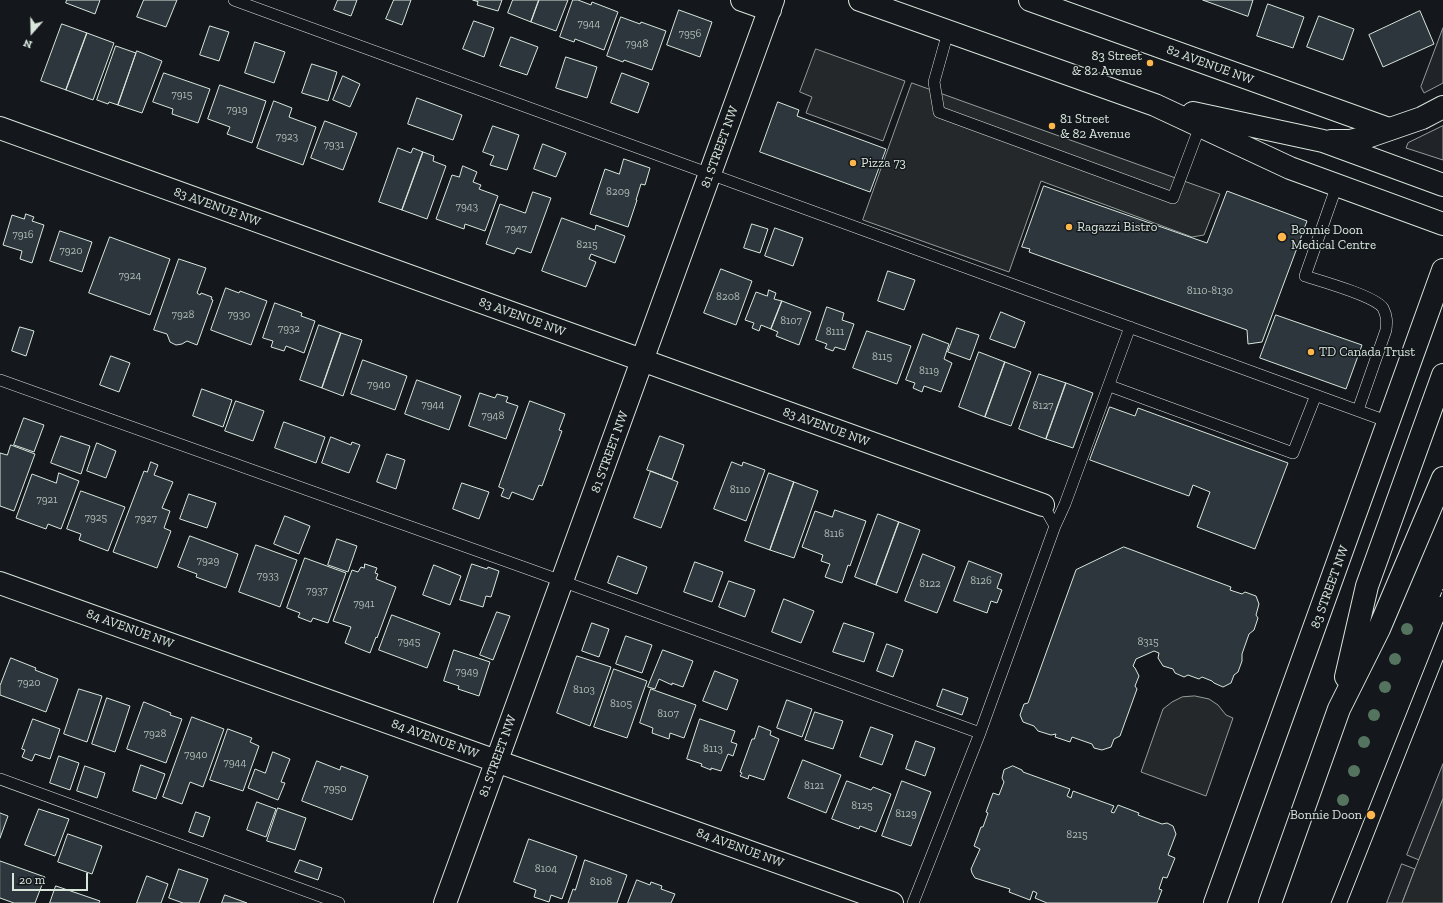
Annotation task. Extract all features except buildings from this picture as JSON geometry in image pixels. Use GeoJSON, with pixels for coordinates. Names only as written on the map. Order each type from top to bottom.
{"type":"FeatureCollection","features":[{"type":"Feature","properties":{"kind":"street"},"geometry":{"type":"LineString","coordinates":[[742,0],[772,5]]}},
{"type":"Feature","properties":{"kind":"street"},"geometry":{"type":"LineString","coordinates":[[860,0],[1155,105],[1290,168],[1443,224]]}},
{"type":"Feature","properties":{"kind":"street","name":"82 AVENUE NW"},"geometry":{"type":"LineString","coordinates":[[1030,0],[1389,129]]}},
{"type":"Feature","properties":{"kind":"street","name":"81 STREET NW"},"geometry":{"type":"LineString","coordinates":[[445,903],[772,5]]}},
{"type":"Feature","properties":{"kind":"street"},"geometry":{"type":"LineString","coordinates":[[1155,105],[1322,141],[1443,185]]}},
{"type":"Feature","properties":{"kind":"street"},"geometry":{"type":"LineString","coordinates":[[1322,141],[1350,141],[1367,137],[1422,118],[1443,107]]}},
{"type":"Feature","properties":{"kind":"street","name":"83 AVENUE NW"},"geometry":{"type":"LineString","coordinates":[[0,128],[1043,505]]}},
{"type":"Feature","properties":{"kind":"street","name":"83 STREET NW"},"geometry":{"type":"LineString","coordinates":[[1216,903],[1443,270]]}},
{"type":"Feature","properties":{"kind":"street"},"geometry":{"type":"LineString","coordinates":[[1270,903],[1339,709],[1367,586],[1443,376]]}},
{"type":"Feature","properties":{"kind":"street"},"geometry":{"type":"LineString","coordinates":[[1339,709],[1379,629],[1443,478]]}},
{"type":"Feature","properties":{"kind":"street","name":"84 AVENUE NW"},"geometry":{"type":"LineString","coordinates":[[0,583],[892,903]]}},
{"type":"Feature","properties":{"kind":"lane"},"geometry":{"type":"LineString","coordinates":[[234,0],[1389,422]]}},
{"type":"Feature","properties":{"kind":"lane"},"geometry":{"type":"LineString","coordinates":[[948,32],[934,82],[939,112],[943,114],[1173,198],[1200,126]]}},
{"type":"Feature","properties":{"kind":"lane"},"geometry":{"type":"LineString","coordinates":[[1337,185],[1305,276],[1368,298],[1382,307],[1388,318],[1386,330],[1358,410]]}},
{"type":"Feature","properties":{"kind":"lane"},"geometry":{"type":"LineString","coordinates":[[913,903],[980,733],[1055,526],[1065,504],[1110,386],[1130,327]]}},
{"type":"Feature","properties":{"kind":"lane"},"geometry":{"type":"LineString","coordinates":[[0,380],[562,581],[980,733]]}},
{"type":"Feature","properties":{"kind":"lane"},"geometry":{"type":"LineString","coordinates":[[1110,386],[1294,453],[1316,395]]}},
{"type":"Feature","properties":{"kind":"lane"},"geometry":{"type":"LineString","coordinates":[[1043,505],[1055,526]]}},
{"type":"Feature","properties":{"kind":"lane"},"geometry":{"type":"LineString","coordinates":[[0,779],[339,903]]}},
{"type":"Feature","properties":{"kind":"shaded area"},"geometry":{"type":"Polygon","coordinates":[[[1443,28],[1443,83],[1424,93],[1421,87],[1443,28]]]}},
{"type":"Feature","properties":{"kind":"shaded area"},"geometry":{"type":"Polygon","coordinates":[[[816,49],[905,81],[883,141],[806,113],[812,97],[800,92],[816,49]]]}},
{"type":"Feature","properties":{"kind":"shaded area"},"geometry":{"type":"Polygon","coordinates":[[[912,83],[1220,194],[1204,235],[1192,237],[1041,181],[1009,272],[863,220],[912,83]]]}},
{"type":"Feature","properties":{"kind":"shaded area"},"geometry":{"type":"Polygon","coordinates":[[[1443,126],[1443,160],[1406,148],[1408,143],[1443,126]]]}},
{"type":"Feature","properties":{"kind":"shaded area"},"geometry":{"type":"Polygon","coordinates":[[[1195,696],[1209,699],[1218,705],[1226,715],[1233,718],[1206,796],[1141,772],[1163,709],[1182,697],[1195,696]]]}},
{"type":"Feature","properties":{"kind":"shaded area"},"geometry":{"type":"Polygon","coordinates":[[[1443,764],[1443,799],[1419,860],[1407,855],[1443,764]]]}},
{"type":"Feature","properties":{"kind":"shaded area"},"geometry":{"type":"Polygon","coordinates":[[[1443,799],[1443,903],[1402,903],[1415,869],[1443,799]]]}},
{"type":"Feature","properties":{"kind":"shaded area"},"geometry":{"type":"Polygon","coordinates":[[[1402,864],[1415,869],[1402,903],[1387,903],[1402,864]]]}},
{"type":"Feature","properties":{"kind":"tram line"},"geometry":{"type":"LineString","coordinates":[[1331,903],[1443,622]]}},
{"type":"Feature","properties":{"kind":"tram line"},"geometry":{"type":"LineString","coordinates":[[1347,903],[1443,660]]}},
{"type":"Feature","properties":{"kind":"fence"},"geometry":{"type":"LineString","coordinates":[[1440,597],[1443,589]]}},
{"type":"Feature","properties":{"kind":"place","name":"83 Street & 82 Avenue"},"geometry":{"type":"Point","coordinates":[1150,63]}},
{"type":"Feature","properties":{"kind":"place","name":"81 Street & 82 Avenue"},"geometry":{"type":"Point","coordinates":[1052,126]}},
{"type":"Feature","properties":{"kind":"place","name":"Pizza 73"},"geometry":{"type":"Point","coordinates":[853,163]}},
{"type":"Feature","properties":{"kind":"place","name":"Ragazzi Bistro"},"geometry":{"type":"Point","coordinates":[1069,227]}},
{"type":"Feature","properties":{"kind":"place","name":"Bonnie Doon Medical Centre"},"geometry":{"type":"Point","coordinates":[1282,237]}},
{"type":"Feature","properties":{"kind":"place","name":"TD Canada Trust"},"geometry":{"type":"Point","coordinates":[1311,352]}},
{"type":"Feature","properties":{"kind":"place","name":"Bonnie Doon"},"geometry":{"type":"Point","coordinates":[1371,815]}}]}
